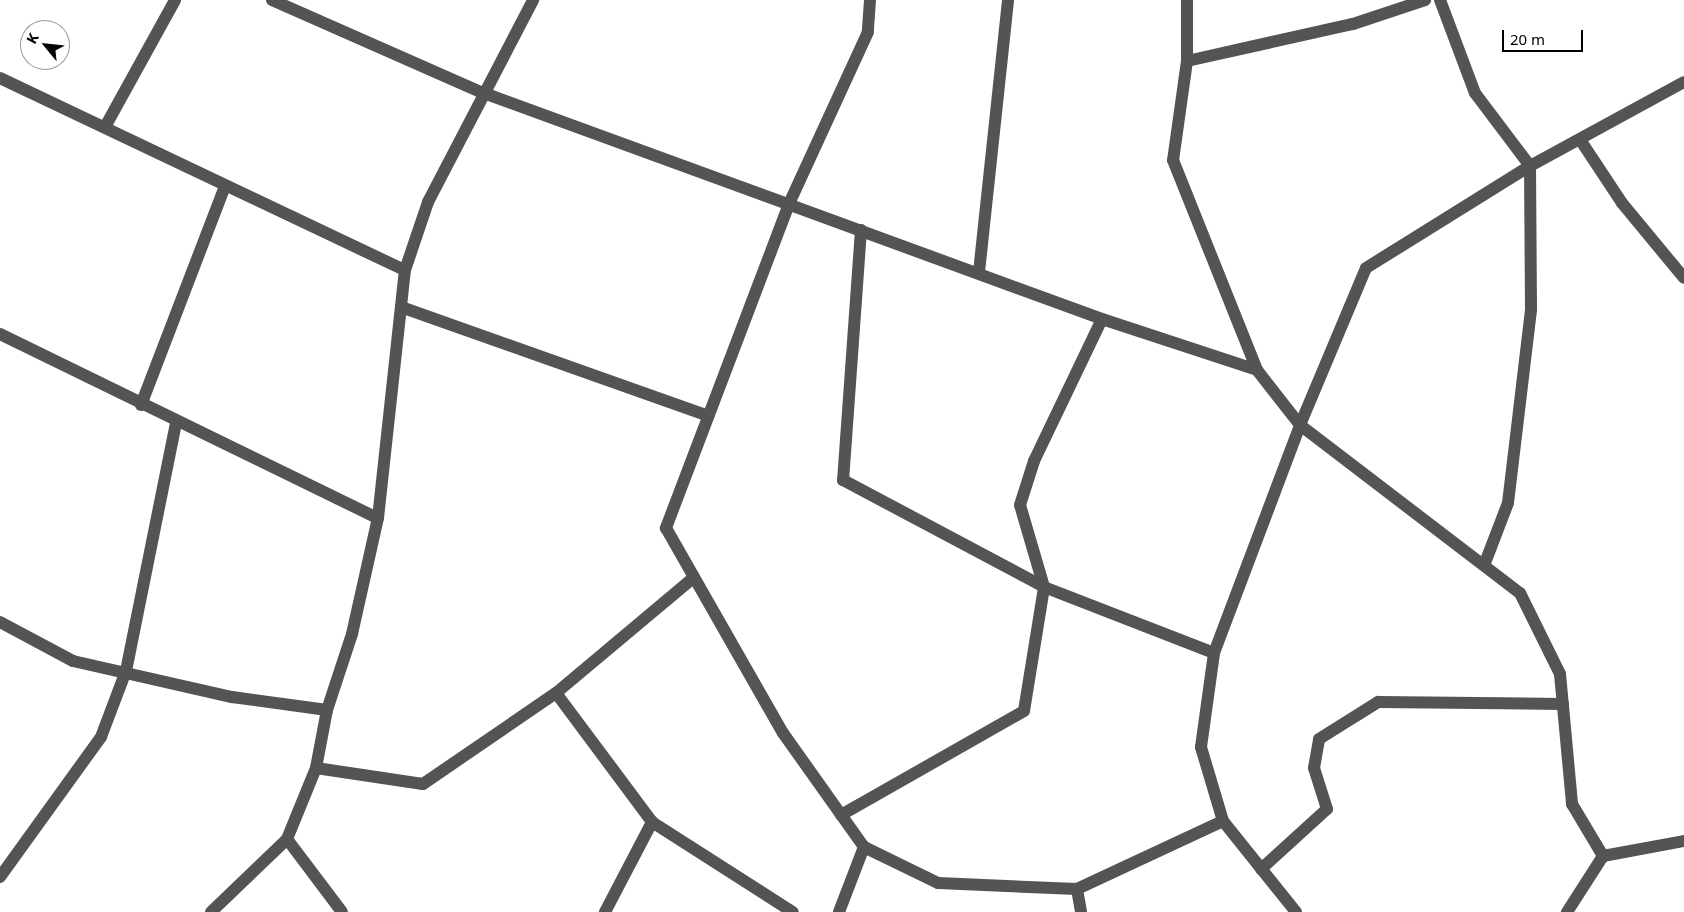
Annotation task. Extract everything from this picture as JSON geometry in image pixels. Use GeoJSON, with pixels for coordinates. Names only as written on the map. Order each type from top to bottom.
{"type":"FeatureCollection","features":[{"type":"Feature","properties":{"kind":"street"},"geometry":{"type":"LineString","coordinates":[[105,127],[175,0]]}},
{"type":"Feature","properties":{"kind":"street"},"geometry":{"type":"LineString","coordinates":[[272,0],[481,92],[979,272],[1102,319],[1257,370]]}},
{"type":"Feature","properties":{"kind":"street"},"geometry":{"type":"LineString","coordinates":[[211,912],[288,839],[316,768],[326,710],[352,634],[378,518],[405,270],[428,202],[481,92],[533,0]]}},
{"type":"Feature","properties":{"kind":"street"},"geometry":{"type":"LineString","coordinates":[[870,0],[868,32],[789,204],[666,528],[783,733],[864,847],[938,883],[1077,889],[1223,821]]}},
{"type":"Feature","properties":{"kind":"street"},"geometry":{"type":"LineString","coordinates":[[979,272],[1008,0]]}},
{"type":"Feature","properties":{"kind":"street"},"geometry":{"type":"LineString","coordinates":[[1187,0],[1187,61],[1173,160],[1257,370],[1300,425],[1485,563],[1520,594],[1560,674],[1572,804],[1602,856]]}},
{"type":"Feature","properties":{"kind":"street"},"geometry":{"type":"LineString","coordinates":[[1187,61],[1353,24],[1425,0]]}},
{"type":"Feature","properties":{"kind":"street"},"geometry":{"type":"LineString","coordinates":[[1440,0],[1475,92],[1530,166],[1531,310],[1508,503],[1485,563]]}},
{"type":"Feature","properties":{"kind":"street"},"geometry":{"type":"LineString","coordinates":[[0,78],[405,270]]}},
{"type":"Feature","properties":{"kind":"street"},"geometry":{"type":"LineString","coordinates":[[1296,912],[1223,821],[1201,747],[1214,653],[1300,425],[1366,268],[1530,166],[1582,141],[1684,82]]}},
{"type":"Feature","properties":{"kind":"street"},"geometry":{"type":"LineString","coordinates":[[1582,141],[1622,203],[1684,278]]}},
{"type":"Feature","properties":{"kind":"street"},"geometry":{"type":"LineString","coordinates":[[141,405],[225,186]]}},
{"type":"Feature","properties":{"kind":"street"},"geometry":{"type":"LineString","coordinates":[[861,230],[843,480],[1044,587],[1214,653]]}},
{"type":"Feature","properties":{"kind":"street"},"geometry":{"type":"LineString","coordinates":[[401,307],[708,416]]}},
{"type":"Feature","properties":{"kind":"street"},"geometry":{"type":"LineString","coordinates":[[841,815],[1024,712],[1044,587],[1020,505],[1034,461],[1102,319]]}},
{"type":"Feature","properties":{"kind":"street"},"geometry":{"type":"LineString","coordinates":[[0,334],[141,405],[378,518]]}},
{"type":"Feature","properties":{"kind":"street"},"geometry":{"type":"LineString","coordinates":[[0,877],[101,737],[126,671],[176,422]]}},
{"type":"Feature","properties":{"kind":"street"},"geometry":{"type":"LineString","coordinates":[[316,768],[423,784],[556,693],[694,577]]}},
{"type":"Feature","properties":{"kind":"street"},"geometry":{"type":"LineString","coordinates":[[0,622],[73,661],[126,671],[232,696],[326,710]]}},
{"type":"Feature","properties":{"kind":"street"},"geometry":{"type":"LineString","coordinates":[[556,693],[652,822],[793,912]]}},
{"type":"Feature","properties":{"kind":"street"},"geometry":{"type":"LineString","coordinates":[[1261,869],[1327,809],[1314,768],[1319,739],[1378,702],[1563,704]]}},
{"type":"Feature","properties":{"kind":"street"},"geometry":{"type":"LineString","coordinates":[[605,912],[652,822]]}},
{"type":"Feature","properties":{"kind":"street"},"geometry":{"type":"LineString","coordinates":[[288,839],[342,912]]}},
{"type":"Feature","properties":{"kind":"street"},"geometry":{"type":"LineString","coordinates":[[1567,912],[1602,856],[1684,841]]}},
{"type":"Feature","properties":{"kind":"street"},"geometry":{"type":"LineString","coordinates":[[839,912],[864,847]]}},
{"type":"Feature","properties":{"kind":"street"},"geometry":{"type":"LineString","coordinates":[[1077,889],[1081,912]]}}]}
